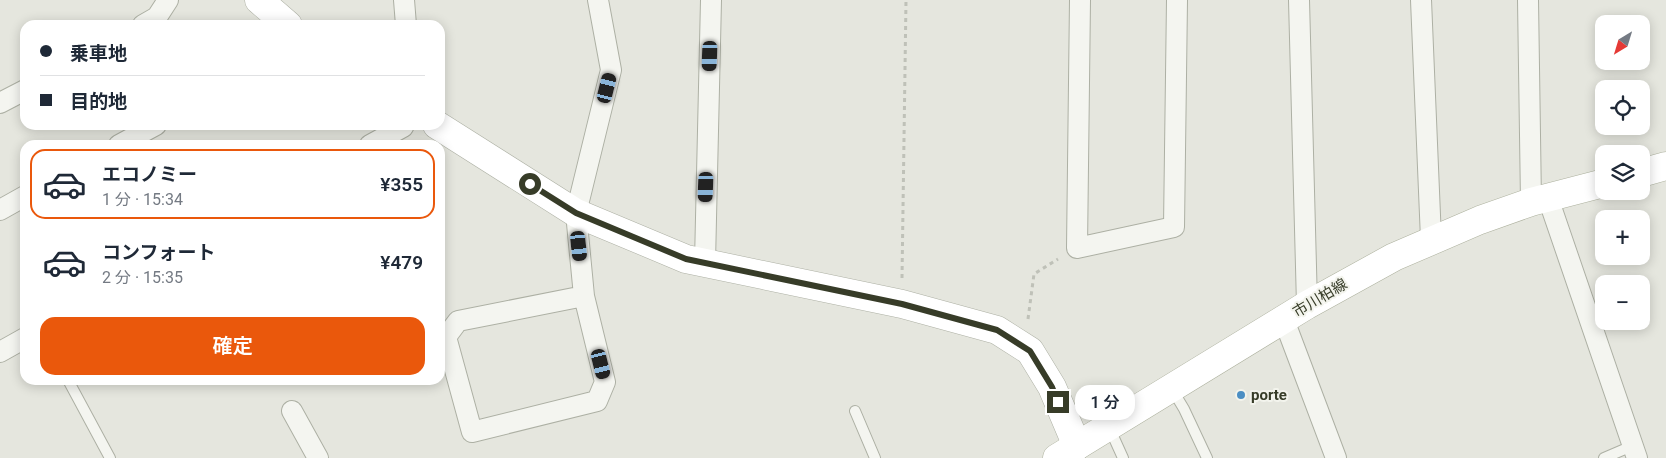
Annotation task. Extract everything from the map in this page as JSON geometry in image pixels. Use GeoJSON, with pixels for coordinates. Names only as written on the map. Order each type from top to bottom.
{"type":"FeatureCollection","features":[{"type":"Feature","properties":{"kind":"street"},"geometry":{"type":"LineString","coordinates":[[152,20],[157,17],[168,0]]}},
{"type":"Feature","properties":{"kind":"street"},"geometry":{"type":"LineString","coordinates":[[259,0],[285,16]]}},
{"type":"Feature","properties":{"kind":"street"},"geometry":{"type":"LineString","coordinates":[[404,0],[406,20]]}},
{"type":"Feature","properties":{"kind":"street"},"geometry":{"type":"LineString","coordinates":[[584,296],[458,321],[446,337],[472,432],[597,401],[605,382],[584,296],[576,213],[611,70],[598,0]]}},
{"type":"Feature","properties":{"kind":"street"},"geometry":{"type":"LineString","coordinates":[[704,262],[711,0]]}},
{"type":"Feature","properties":{"kind":"street"},"geometry":{"type":"LineString","coordinates":[[1080,0],[1077,248],[1174,227],[1177,0]]}},
{"type":"Feature","properties":{"kind":"street"},"geometry":{"type":"LineString","coordinates":[[1300,0],[1307,305]]}},
{"type":"Feature","properties":{"kind":"street"},"geometry":{"type":"LineString","coordinates":[[1421,0],[1432,240]]}},
{"type":"Feature","properties":{"kind":"street"},"geometry":{"type":"LineString","coordinates":[[1528,0],[1540,200],[1634,452]]}},
{"type":"Feature","properties":{"kind":"street"},"geometry":{"type":"LineString","coordinates":[[0,103],[20,93]]}},
{"type":"Feature","properties":{"kind":"street"},"geometry":{"type":"LineString","coordinates":[[128,140],[147,130]]}},
{"type":"Feature","properties":{"kind":"street"},"geometry":{"type":"LineString","coordinates":[[380,140],[399,130]]}},
{"type":"Feature","properties":{"kind":"street"},"geometry":{"type":"LineString","coordinates":[[445,130],[576,213],[686,259],[902,304],[997,330],[1030,351],[1052,387],[1067,452]]}},
{"type":"Feature","properties":{"kind":"street"},"geometry":{"type":"LineString","coordinates":[[1650,170],[1666,166]]}},
{"type":"Feature","properties":{"kind":"street","name":"市川柏線"},"geometry":{"type":"LineString","coordinates":[[1067,452],[1307,305],[1386,261],[1480,220],[1540,200],[1595,185]]}},
{"type":"Feature","properties":{"kind":"street"},"geometry":{"type":"LineString","coordinates":[[0,210],[20,199]]}},
{"type":"Feature","properties":{"kind":"street"},"geometry":{"type":"LineString","coordinates":[[1284,320],[1336,458]]}},
{"type":"Feature","properties":{"kind":"street"},"geometry":{"type":"LineString","coordinates":[[0,352],[20,341]]}},
{"type":"Feature","properties":{"kind":"street"},"geometry":{"type":"LineString","coordinates":[[292,410],[318,458]]}},
{"type":"Feature","properties":{"kind":"lane"},"geometry":{"type":"LineString","coordinates":[[71,385],[110,458]]}},
{"type":"Feature","properties":{"kind":"lane"},"geometry":{"type":"LineString","coordinates":[[1172,389],[1184,409],[1207,458]]}},
{"type":"Feature","properties":{"kind":"lane"},"geometry":{"type":"LineString","coordinates":[[855,411],[876,458]]}},
{"type":"Feature","properties":{"kind":"lane"},"geometry":{"type":"LineString","coordinates":[[1109,426],[1123,458]]}},
{"type":"Feature","properties":{"kind":"lane"},"geometry":{"type":"LineString","coordinates":[[1604,458],[1634,452]]}},
{"type":"Feature","properties":{"kind":"path"},"geometry":{"type":"LineString","coordinates":[[902,304],[906,0]]}},
{"type":"Feature","properties":{"kind":"path"},"geometry":{"type":"LineString","coordinates":[[1021,346],[1029,314],[1034,274],[1077,248]]}},
{"type":"Feature","properties":{"kind":"place","name":"porte"},"geometry":{"type":"Point","coordinates":[1241,395]}},
{"type":"Feature","properties":{"kind":"route"},"geometry":{"type":"LineString","coordinates":[[530,184],[576,213],[686,259],[902,304],[997,330],[1030,351],[1052,387],[1058,402]]}}]}
